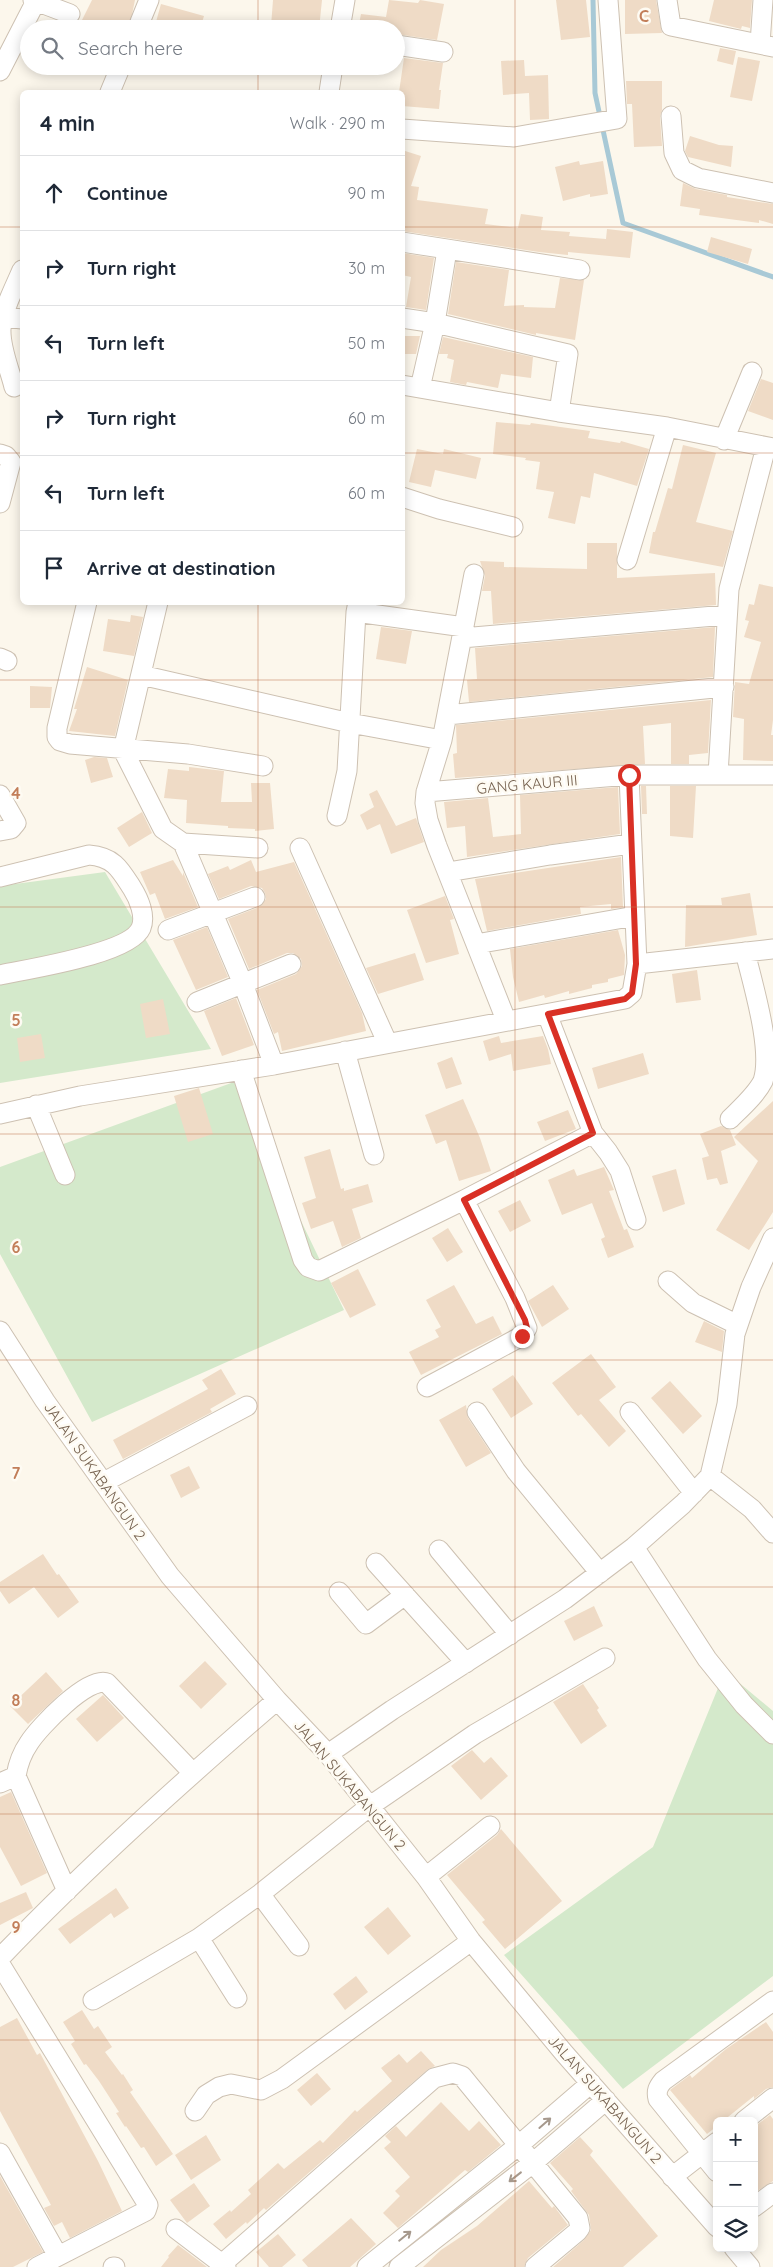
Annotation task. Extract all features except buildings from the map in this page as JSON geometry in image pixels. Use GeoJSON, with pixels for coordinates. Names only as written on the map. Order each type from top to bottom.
{"type":"FeatureCollection","features":[{"type":"Feature","properties":{"kind":"street"},"geometry":{"type":"LineString","coordinates":[[141,20],[149,0]]}},
{"type":"Feature","properties":{"kind":"street"},"geometry":{"type":"LineString","coordinates":[[342,20],[345,0]]}},
{"type":"Feature","properties":{"kind":"street"},"geometry":{"type":"LineString","coordinates":[[405,129],[507,137],[532,135],[617,119],[608,0]]}},
{"type":"Feature","properties":{"kind":"street"},"geometry":{"type":"LineString","coordinates":[[667,0],[671,26],[767,45],[763,0]]}},
{"type":"Feature","properties":{"kind":"street"},"geometry":{"type":"LineString","coordinates":[[26,20],[35,1],[70,14]]}},
{"type":"Feature","properties":{"kind":"street"},"geometry":{"type":"LineString","coordinates":[[0,71],[20,31]]}},
{"type":"Feature","properties":{"kind":"street"},"geometry":{"type":"LineString","coordinates":[[405,46],[443,52]]}},
{"type":"Feature","properties":{"kind":"street"},"geometry":{"type":"LineString","coordinates":[[111,90],[117,75]]}},
{"type":"Feature","properties":{"kind":"street"},"geometry":{"type":"LineString","coordinates":[[329,90],[332,75]]}},
{"type":"Feature","properties":{"kind":"street"},"geometry":{"type":"LineString","coordinates":[[671,116],[674,153],[682,170],[698,178],[773,193]]}},
{"type":"Feature","properties":{"kind":"street"},"geometry":{"type":"LineString","coordinates":[[405,243],[580,270]]}},
{"type":"Feature","properties":{"kind":"street"},"geometry":{"type":"LineString","coordinates":[[447,250],[435,323],[407,388],[667,427],[724,440],[769,447],[729,589],[718,775]]}},
{"type":"Feature","properties":{"kind":"street"},"geometry":{"type":"LineString","coordinates":[[12,388],[1,330],[13,318],[9,300],[20,275]]}},
{"type":"Feature","properties":{"kind":"street"},"geometry":{"type":"LineString","coordinates":[[405,318],[435,323],[568,354],[569,358],[559,412]]}},
{"type":"Feature","properties":{"kind":"street"},"geometry":{"type":"LineString","coordinates":[[724,440],[752,372]]}},
{"type":"Feature","properties":{"kind":"street"},"geometry":{"type":"LineString","coordinates":[[627,560],[667,427]]}},
{"type":"Feature","properties":{"kind":"street"},"geometry":{"type":"LineString","coordinates":[[0,454],[6,456],[10,462],[0,503]]}},
{"type":"Feature","properties":{"kind":"street"},"geometry":{"type":"LineString","coordinates":[[405,498],[439,509],[513,527]]}},
{"type":"Feature","properties":{"kind":"street"},"geometry":{"type":"LineString","coordinates":[[474,574],[442,740],[426,792],[425,803],[428,820],[506,1020]]}},
{"type":"Feature","properties":{"kind":"street"},"geometry":{"type":"LineString","coordinates":[[87,605],[57,728],[57,737],[60,741],[70,744],[123,750],[188,754],[263,766]]}},
{"type":"Feature","properties":{"kind":"street"},"geometry":{"type":"LineString","coordinates":[[157,605],[123,750],[163,829],[182,843],[243,984],[274,1065]]}},
{"type":"Feature","properties":{"kind":"street"},"geometry":{"type":"LineString","coordinates":[[337,816],[347,771],[350,692],[357,607],[463,632],[726,615]]}},
{"type":"Feature","properties":{"kind":"street"},"geometry":{"type":"LineString","coordinates":[[141,675],[350,723],[442,740]]}},
{"type":"Feature","properties":{"kind":"street"},"geometry":{"type":"LineString","coordinates":[[447,715],[724,687]]}},
{"type":"Feature","properties":{"kind":"street"},"geometry":{"type":"LineString","coordinates":[[0,1114],[36,1105],[274,1065],[387,1042],[548,1014],[628,997],[632,993],[636,964],[629,775]]}},
{"type":"Feature","properties":{"kind":"street","name":"GANG KAUR III"},"geometry":{"type":"LineString","coordinates":[[426,792],[629,775],[773,776]]}},
{"type":"Feature","properties":{"kind":"street"},"geometry":{"type":"LineString","coordinates":[[0,795],[16,823],[12,829],[0,831]]}},
{"type":"Feature","properties":{"kind":"street"},"geometry":{"type":"LineString","coordinates":[[182,843],[258,848]]}},
{"type":"Feature","properties":{"kind":"street"},"geometry":{"type":"LineString","coordinates":[[448,872],[631,844]]}},
{"type":"Feature","properties":{"kind":"street"},"geometry":{"type":"LineString","coordinates":[[300,848],[387,1042]]}},
{"type":"Feature","properties":{"kind":"street"},"geometry":{"type":"LineString","coordinates":[[0,877],[89,855],[100,856],[110,859],[120,870],[138,897],[142,915],[141,928],[136,935],[116,945],[78,960],[0,974]]}},
{"type":"Feature","properties":{"kind":"street"},"geometry":{"type":"LineString","coordinates":[[168,930],[255,897]]}},
{"type":"Feature","properties":{"kind":"street"},"geometry":{"type":"LineString","coordinates":[[476,944],[635,916]]}},
{"type":"Feature","properties":{"kind":"street"},"geometry":{"type":"LineString","coordinates":[[636,964],[773,949]]}},
{"type":"Feature","properties":{"kind":"street"},"geometry":{"type":"LineString","coordinates":[[730,1120],[756,1091],[766,1072],[767,1052],[764,1032],[745,952]]}},
{"type":"Feature","properties":{"kind":"street"},"geometry":{"type":"LineString","coordinates":[[197,1002],[291,964]]}},
{"type":"Feature","properties":{"kind":"street"},"geometry":{"type":"LineString","coordinates":[[548,1014],[593,1133],[620,1171],[636,1220]]}},
{"type":"Feature","properties":{"kind":"street"},"geometry":{"type":"LineString","coordinates":[[345,1051],[374,1155]]}},
{"type":"Feature","properties":{"kind":"street"},"geometry":{"type":"LineString","coordinates":[[241,1070],[303,1260],[308,1267],[319,1271],[464,1200],[593,1133]]}},
{"type":"Feature","properties":{"kind":"street"},"geometry":{"type":"LineString","coordinates":[[36,1105],[65,1175]]}},
{"type":"Feature","properties":{"kind":"street"},"geometry":{"type":"LineString","coordinates":[[427,1387],[522,1336],[527,1328],[515,1298],[464,1200]]}},
{"type":"Feature","properties":{"kind":"street"},"geometry":{"type":"LineString","coordinates":[[328,1754],[565,1600],[634,1548],[710,1476],[727,1404],[735,1334],[751,1287],[773,1238]]}},
{"type":"Feature","properties":{"kind":"street"},"geometry":{"type":"LineString","coordinates":[[668,1281],[693,1303],[738,1325]]}},
{"type":"Feature","properties":{"kind":"street","name":"JALAN SUKABANGUN 2"},"geometry":{"type":"LineString","coordinates":[[0,1331],[45,1400],[170,1576],[277,1700],[328,1754],[426,1876],[471,1941],[591,2083],[713,2223]]}},
{"type":"Feature","properties":{"kind":"street"},"geometry":{"type":"LineString","coordinates":[[104,1482],[247,1406]]}},
{"type":"Feature","properties":{"kind":"street"},"geometry":{"type":"LineString","coordinates":[[477,1412],[507,1460],[600,1573]]}},
{"type":"Feature","properties":{"kind":"street"},"geometry":{"type":"LineString","coordinates":[[630,1412],[694,1493]]}},
{"type":"Feature","properties":{"kind":"street"},"geometry":{"type":"LineString","coordinates":[[710,1476],[752,1509],[773,1533]]}},
{"type":"Feature","properties":{"kind":"street"},"geometry":{"type":"LineString","coordinates":[[634,1548],[707,1659],[744,1704],[772,1730]]}},
{"type":"Feature","properties":{"kind":"street"},"geometry":{"type":"LineString","coordinates":[[439,1550],[510,1635]]}},
{"type":"Feature","properties":{"kind":"street"},"geometry":{"type":"LineString","coordinates":[[376,1563],[466,1663]]}},
{"type":"Feature","properties":{"kind":"street"},"geometry":{"type":"LineString","coordinates":[[339,1592],[366,1624],[405,1595]]}},
{"type":"Feature","properties":{"kind":"street"},"geometry":{"type":"LineString","coordinates":[[93,2000],[199,1938],[260,1894],[370,1806],[475,1734],[605,1658]]}},
{"type":"Feature","properties":{"kind":"street"},"geometry":{"type":"LineString","coordinates":[[67,1891],[8,1780],[36,1733],[68,1702],[96,1682],[102,1681],[107,1683],[193,1773]]}},
{"type":"Feature","properties":{"kind":"street"},"geometry":{"type":"LineString","coordinates":[[0,1958],[67,1891],[193,1773],[277,1700]]}},
{"type":"Feature","properties":{"kind":"street"},"geometry":{"type":"LineString","coordinates":[[426,1876],[490,1826]]}},
{"type":"Feature","properties":{"kind":"street"},"geometry":{"type":"LineString","coordinates":[[260,1894],[299,1946]]}},
{"type":"Feature","properties":{"kind":"street"},"geometry":{"type":"LineString","coordinates":[[199,1938],[236,1998]]}},
{"type":"Feature","properties":{"kind":"street"},"geometry":{"type":"LineString","coordinates":[[195,2112],[206,2095],[219,2087],[231,2084],[260,2090],[282,2079],[471,1941]]}},
{"type":"Feature","properties":{"kind":"street"},"geometry":{"type":"LineString","coordinates":[[0,1964],[148,2205],[146,2211],[37,2267]]}},
{"type":"Feature","properties":{"kind":"street"},"geometry":{"type":"LineString","coordinates":[[713,2167],[658,2098],[656,2092],[658,2086],[773,2001]]}},
{"type":"Feature","properties":{"kind":"street"},"geometry":{"type":"LineString","coordinates":[[176,2229],[224,2265],[434,2078],[453,2073],[462,2076],[520,2144],[580,2223],[576,2232],[535,2267]]}},
{"type":"Feature","properties":{"kind":"street"},"geometry":{"type":"LineString","coordinates":[[367,2267],[520,2144],[591,2083]]}},
{"type":"Feature","properties":{"kind":"street"},"geometry":{"type":"LineString","coordinates":[[749,2117],[773,2098]]}},
{"type":"Feature","properties":{"kind":"street"},"geometry":{"type":"LineString","coordinates":[[399,2267],[534,2162],[606,2100]]}},
{"type":"Feature","properties":{"kind":"street"},"geometry":{"type":"LineString","coordinates":[[672,2177],[713,2145]]}},
{"type":"Feature","properties":{"kind":"street"},"geometry":{"type":"LineString","coordinates":[[0,2153],[58,2256]]}},
{"type":"Feature","properties":{"kind":"street"},"geometry":{"type":"LineString","coordinates":[[758,2204],[773,2193]]}},
{"type":"Feature","properties":{"kind":"street"},"geometry":{"type":"LineString","coordinates":[[737,2252],[750,2267]]}},
{"type":"Feature","properties":{"kind":"green space"},"geometry":{"type":"Polygon","coordinates":[[[105,872],[211,1049],[0,1083],[0,886],[105,872]]]}},
{"type":"Feature","properties":{"kind":"green space"},"geometry":{"type":"Polygon","coordinates":[[[234,1082],[344,1310],[92,1422],[0,1254],[0,1167],[234,1082]]]}},
{"type":"Feature","properties":{"kind":"green space"},"geometry":{"type":"Polygon","coordinates":[[[725,1671],[773,1711],[773,1976],[623,2089],[504,1955],[653,1847],[725,1671]]]}},
{"type":"Feature","properties":{"kind":"waterway"},"geometry":{"type":"LineString","coordinates":[[593,0],[595,93],[623,223],[773,277]]}},
{"type":"Feature","properties":{"kind":"route"},"geometry":{"type":"LineString","coordinates":[[522,1336],[527,1328],[525,1320],[464,1200],[593,1133],[548,1014],[625,999],[631,996],[636,964],[629,775]]}}]}
